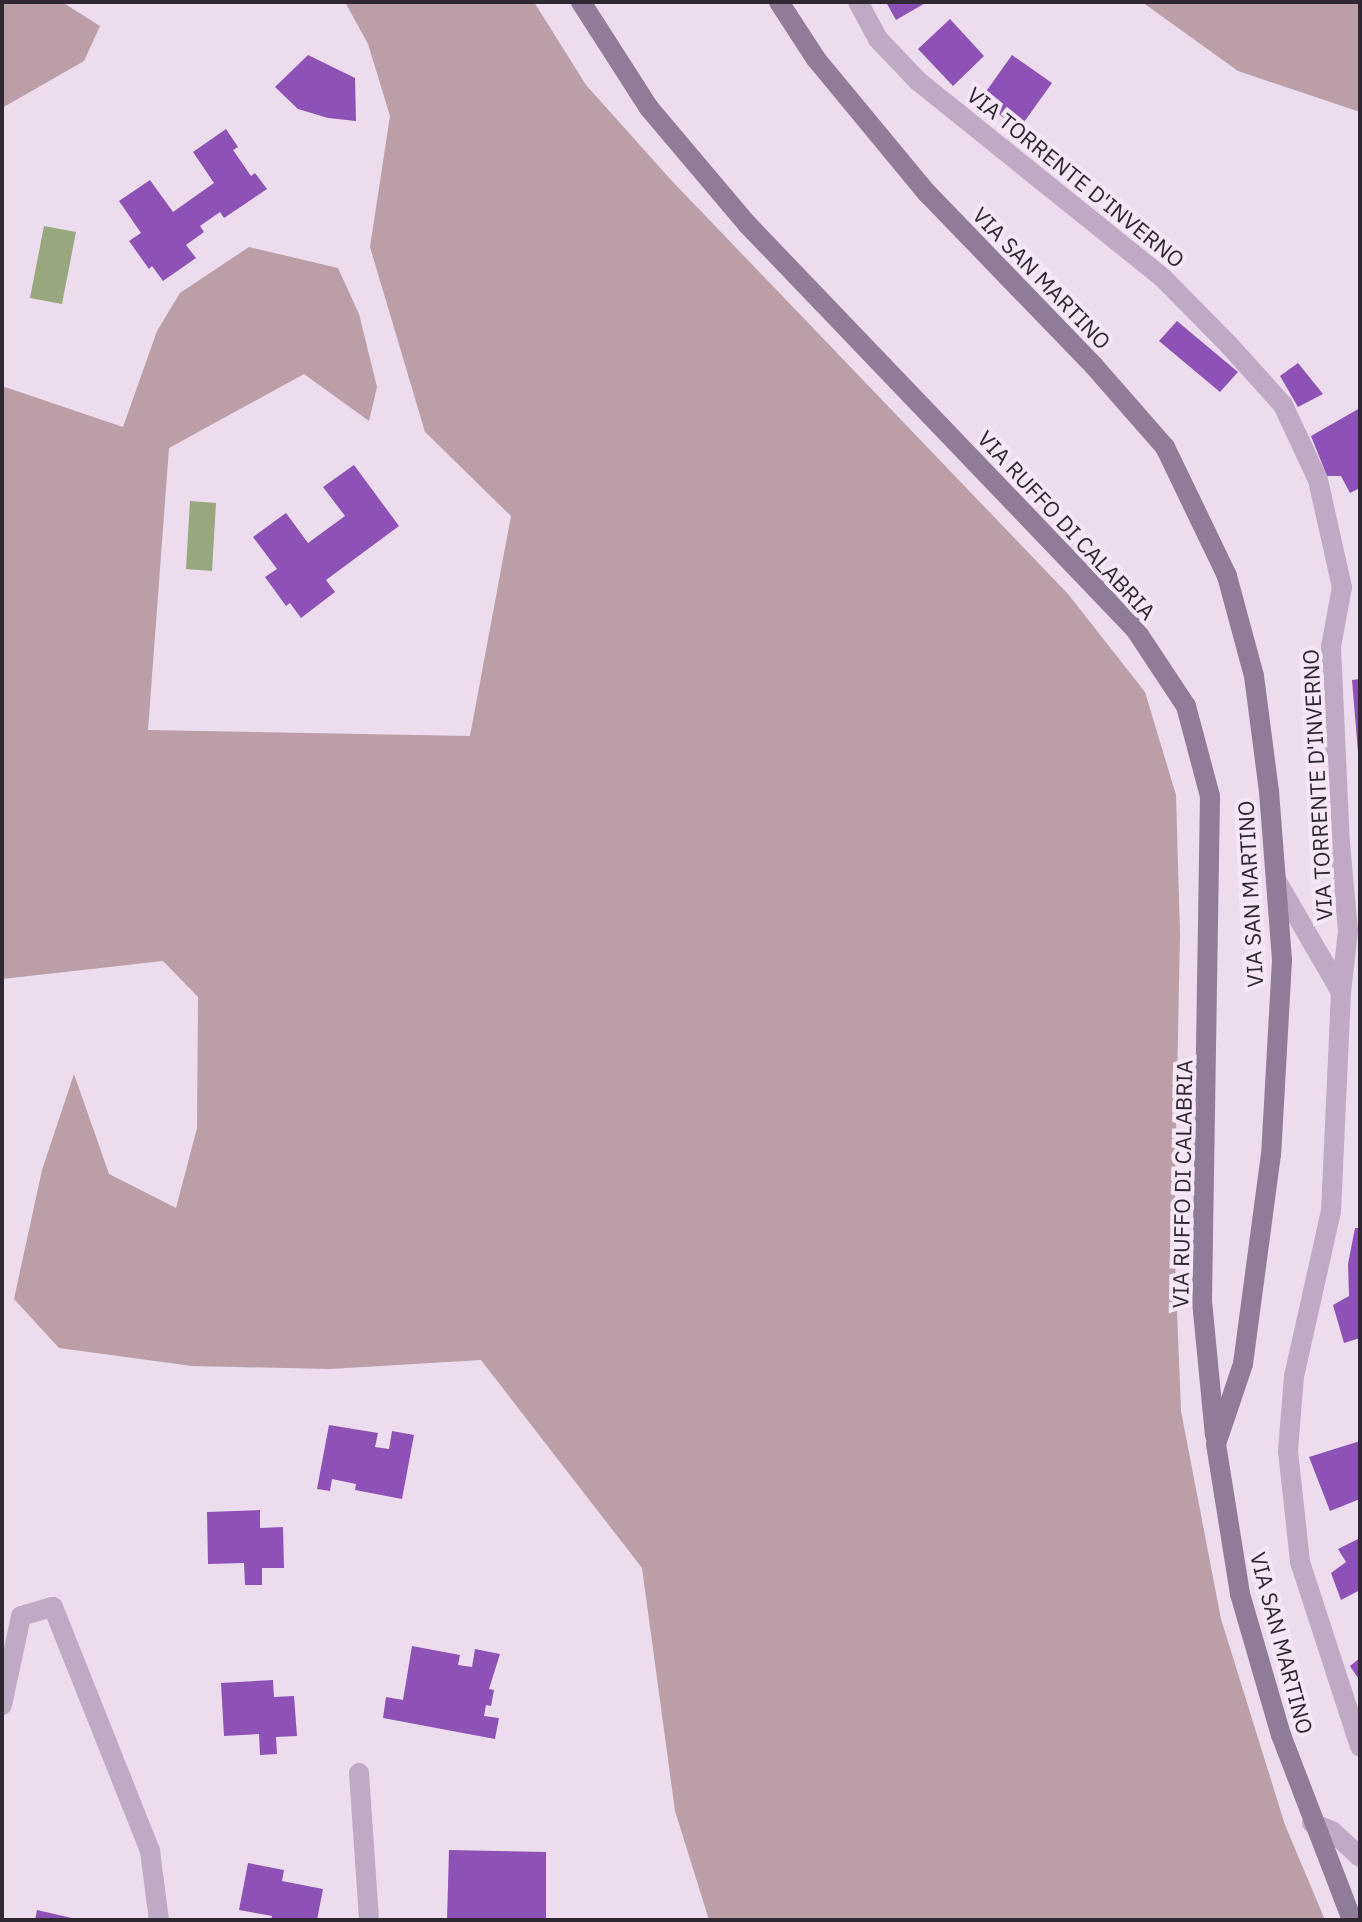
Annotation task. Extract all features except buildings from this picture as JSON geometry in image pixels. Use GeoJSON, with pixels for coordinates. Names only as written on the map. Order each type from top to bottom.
{"type":"FeatureCollection","features":[{"type":"Feature","properties":{"kind":"street","name":"VIA RUFFO DI CALABRIA"},"geometry":{"type":"LineString","coordinates":[[581,2],[649,108],[747,224],[1135,629],[1186,706],[1210,796],[1202,1301],[1216,1444]]}},
{"type":"Feature","properties":{"kind":"street","name":"VIA SAN MARTINO"},"geometry":{"type":"LineString","coordinates":[[779,2],[816,59],[927,193],[1094,366],[1165,447],[1227,576],[1254,676],[1269,791],[1282,960],[1271,1154],[1243,1364],[1216,1444],[1240,1594],[1281,1735],[1312,1823],[1352,1920]]}},
{"type":"Feature","properties":{"kind":"street","name":"VIA TORRENTE D'INVERNO"},"geometry":{"type":"LineString","coordinates":[[858,2],[878,39],[918,81],[1163,278],[1283,405],[1318,480],[1342,587],[1331,647],[1340,843],[1348,931],[1341,992],[1331,1211],[1294,1376],[1288,1451],[1300,1562],[1360,1747]]}},
{"type":"Feature","properties":{"kind":"street"},"geometry":{"type":"LineString","coordinates":[[1276,880],[1341,992]]}},
{"type":"Feature","properties":{"kind":"street"},"geometry":{"type":"LineString","coordinates":[[2,1705],[21,1616],[53,1607],[150,1851],[159,1920]]}},
{"type":"Feature","properties":{"kind":"street"},"geometry":{"type":"LineString","coordinates":[[359,1773],[369,1920]]}},
{"type":"Feature","properties":{"kind":"street"},"geometry":{"type":"LineString","coordinates":[[1312,1823],[1332,1831],[1360,1857]]}},
{"type":"Feature","properties":{"kind":"shaded area"},"geometry":{"type":"Polygon","coordinates":[[[6,2],[62,2],[100,26],[84,61],[2,108],[2,6],[6,2]]]}},
{"type":"Feature","properties":{"kind":"shaded area"},"geometry":{"type":"Polygon","coordinates":[[[345,2],[534,2],[586,85],[672,181],[1068,594],[1145,692],[1176,795],[1180,934],[1174,1236],[1181,1411],[1221,1619],[1285,1825],[1325,1920],[709,1920],[675,1811],[642,1568],[481,1360],[330,1369],[192,1366],[59,1348],[14,1299],[42,1170],[74,1074],[109,1174],[176,1208],[197,1128],[198,997],[163,961],[2,979],[2,386],[123,427],[157,331],[180,293],[249,247],[338,268],[359,314],[377,387],[369,421],[304,374],[169,448],[148,730],[470,736],[511,516],[425,432],[370,247],[390,116],[368,44],[345,2]]]}},
{"type":"Feature","properties":{"kind":"shaded area"},"geometry":{"type":"Polygon","coordinates":[[[1142,2],[1360,2],[1360,112],[1238,71],[1142,2]]]}},
{"type":"Feature","properties":{"kind":"shaded area"},"geometry":{"type":"Polygon","coordinates":[[[44,226],[76,232],[62,304],[30,298],[44,226]]]}},
{"type":"Feature","properties":{"kind":"shaded area"},"geometry":{"type":"Polygon","coordinates":[[[190,501],[216,503],[212,571],[186,569],[190,501]]]}}]}
